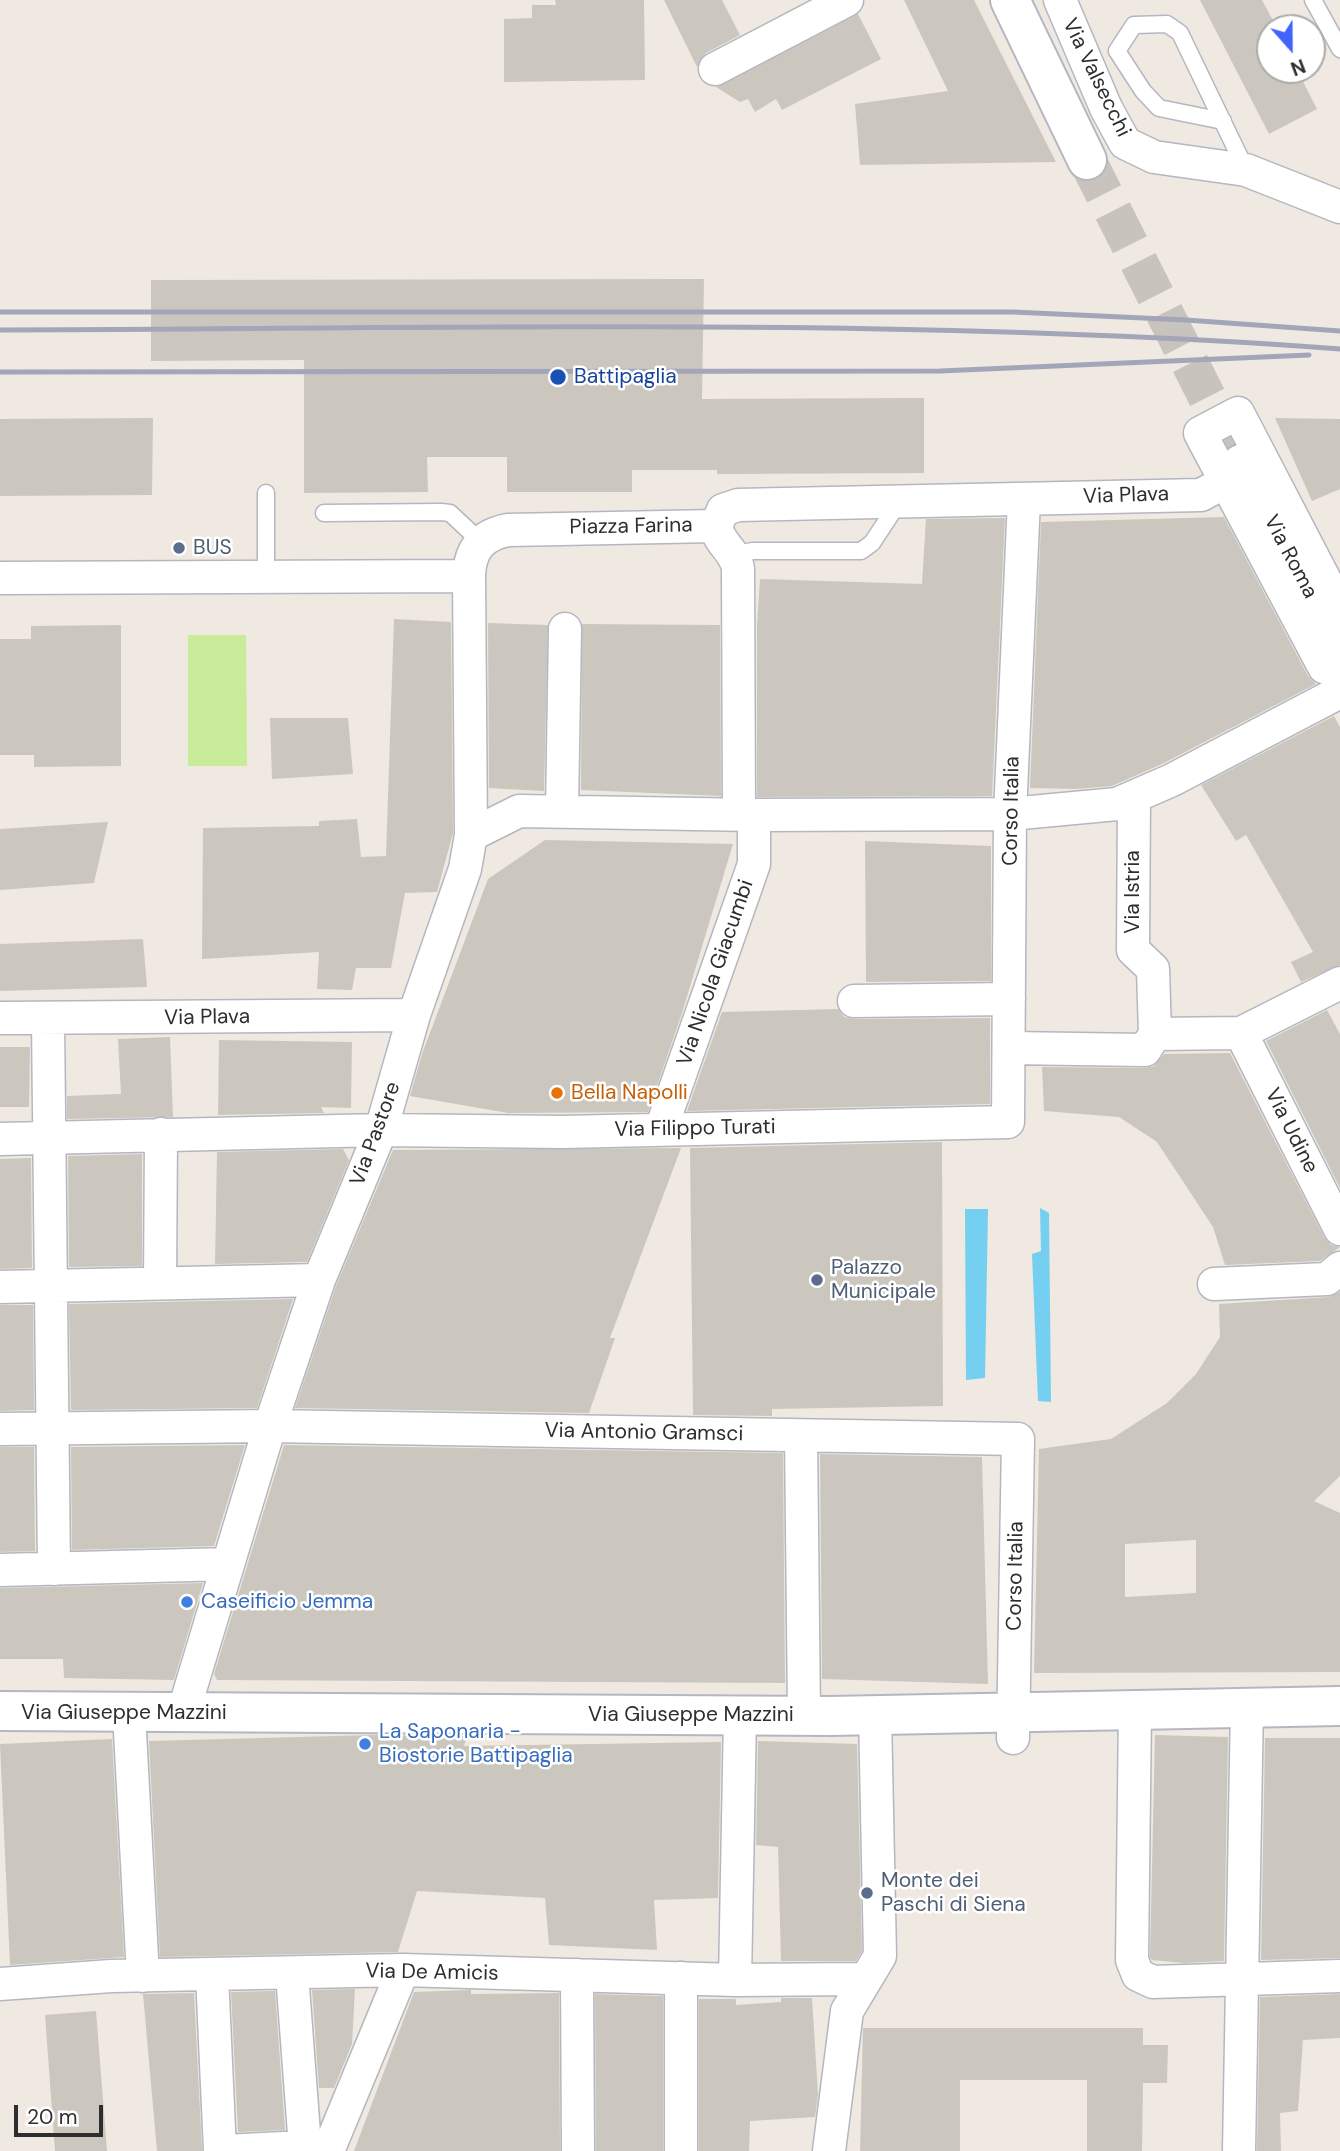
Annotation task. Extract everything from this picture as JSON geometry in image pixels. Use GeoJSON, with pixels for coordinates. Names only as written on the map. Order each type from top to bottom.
{"type":"FeatureCollection","features":[{"type":"Feature","properties":{"kind":"main road"},"geometry":{"type":"LineString","coordinates":[[1010,0],[1087,160]]}},
{"type":"Feature","properties":{"kind":"main road","name":"Via Roma"},"geometry":{"type":"LineString","coordinates":[[1233,473],[1340,650]]}},
{"type":"Feature","properties":{"kind":"main road","name":"Via Giuseppe Mazzini"},"geometry":{"type":"LineString","coordinates":[[0,1711],[804,1716],[875,1714],[1014,1726],[1135,1709],[1340,1706]]}},
{"type":"Feature","properties":{"kind":"street"},"geometry":{"type":"LineString","coordinates":[[715,69],[847,0]]}},
{"type":"Feature","properties":{"kind":"street","name":"Via Valsecchi"},"geometry":{"type":"LineString","coordinates":[[1071,4],[1125,143],[1154,157],[1246,170],[1340,207]]}},
{"type":"Feature","properties":{"kind":"street"},"geometry":{"type":"LineString","coordinates":[[1340,609],[1238,412],[1200,433],[1233,473],[1324,667],[1340,674]]}},
{"type":"Feature","properties":{"kind":"street","name":"Via Plava"},"geometry":{"type":"LineString","coordinates":[[1024,500],[1201,495],[1233,473]]}},
{"type":"Feature","properties":{"kind":"street","name":"Piazza Farina"},"geometry":{"type":"LineString","coordinates":[[481,542],[497,532],[508,530],[716,526],[718,515],[738,505],[1024,500]]}},
{"type":"Feature","properties":{"kind":"street","name":"Corso Italia"},"geometry":{"type":"LineString","coordinates":[[1008,1122],[1010,814],[1024,500]]}},
{"type":"Feature","properties":{"kind":"street"},"geometry":{"type":"LineString","coordinates":[[716,526],[720,538],[735,554]]}},
{"type":"Feature","properties":{"kind":"street","name":"Via Pastore"},"geometry":{"type":"LineString","coordinates":[[183,1713],[270,1426],[319,1280],[381,1130],[414,1015],[465,869],[471,835],[469,576],[472,554],[481,542]]}},
{"type":"Feature","properties":{"kind":"street","name":"Via Nicola Giacumbi"},"geometry":{"type":"LineString","coordinates":[[661,1129],[754,864],[747,814],[738,569],[735,554]]}},
{"type":"Feature","properties":{"kind":"street"},"geometry":{"type":"LineString","coordinates":[[0,578],[469,576]]}},
{"type":"Feature","properties":{"kind":"street"},"geometry":{"type":"LineString","coordinates":[[562,811],[565,629]]}},
{"type":"Feature","properties":{"kind":"street"},"geometry":{"type":"LineString","coordinates":[[471,835],[519,811],[1010,814],[1117,804],[1172,780],[1340,692]]}},
{"type":"Feature","properties":{"kind":"street","name":"Via Istria"},"geometry":{"type":"LineString","coordinates":[[1134,797],[1133,950],[1153,969],[1156,1034]]}},
{"type":"Feature","properties":{"kind":"street"},"geometry":{"type":"LineString","coordinates":[[1009,1048],[1145,1049],[1156,1034],[1241,1033],[1340,983]]}},
{"type":"Feature","properties":{"kind":"street"},"geometry":{"type":"LineString","coordinates":[[854,1001],[1009,999]]}},
{"type":"Feature","properties":{"kind":"street","name":"Via Plava"},"geometry":{"type":"LineString","coordinates":[[0,1018],[48,1020],[414,1015]]}},
{"type":"Feature","properties":{"kind":"street"},"geometry":{"type":"LineString","coordinates":[[48,1020],[54,1569]]}},
{"type":"Feature","properties":{"kind":"street","name":"Via Udine"},"geometry":{"type":"LineString","coordinates":[[1241,1033],[1340,1229]]}},
{"type":"Feature","properties":{"kind":"street","name":"Via Filippo Turati"},"geometry":{"type":"LineString","coordinates":[[0,1139],[381,1130],[563,1132],[1008,1122]]}},
{"type":"Feature","properties":{"kind":"street"},"geometry":{"type":"LineString","coordinates":[[160,1283],[161,1134]]}},
{"type":"Feature","properties":{"kind":"street"},"geometry":{"type":"LineString","coordinates":[[1214,1284],[1327,1279],[1340,1268]]}},
{"type":"Feature","properties":{"kind":"street"},"geometry":{"type":"LineString","coordinates":[[0,1287],[319,1280]]}},
{"type":"Feature","properties":{"kind":"street","name":"Via Antonio Gramsci"},"geometry":{"type":"LineString","coordinates":[[0,1429],[270,1426],[1018,1439]]}},
{"type":"Feature","properties":{"kind":"street"},"geometry":{"type":"LineString","coordinates":[[801,1436],[804,1716]]}},
{"type":"Feature","properties":{"kind":"street","name":"Corso Italia"},"geometry":{"type":"LineString","coordinates":[[1014,1726],[1018,1439]]}},
{"type":"Feature","properties":{"kind":"street"},"geometry":{"type":"LineString","coordinates":[[0,1570],[229,1564]]}},
{"type":"Feature","properties":{"kind":"street"},"geometry":{"type":"LineString","coordinates":[[1239,2151],[1247,1706]]}},
{"type":"Feature","properties":{"kind":"street"},"geometry":{"type":"LineString","coordinates":[[1135,1709],[1132,1959],[1138,1975],[1153,1982],[1340,1976]]}},
{"type":"Feature","properties":{"kind":"street"},"geometry":{"type":"LineString","coordinates":[[129,1713],[143,1976]]}},
{"type":"Feature","properties":{"kind":"street"},"geometry":{"type":"LineString","coordinates":[[829,2151],[847,2011],[880,1956],[875,1714]]}},
{"type":"Feature","properties":{"kind":"street"},"geometry":{"type":"LineString","coordinates":[[735,1980],[740,1715]]}},
{"type":"Feature","properties":{"kind":"street"},"geometry":{"type":"LineString","coordinates":[[326,2149],[403,1970]]}},
{"type":"Feature","properties":{"kind":"street","name":"Via De Amicis"},"geometry":{"type":"LineString","coordinates":[[0,1984],[143,1976],[403,1970],[735,1980],[864,1979]]}},
{"type":"Feature","properties":{"kind":"street"},"geometry":{"type":"LineString","coordinates":[[292,1974],[326,2149]]}},
{"type":"Feature","properties":{"kind":"street"},"geometry":{"type":"LineString","coordinates":[[212,1975],[222,2151],[326,2149]]}},
{"type":"Feature","properties":{"kind":"street"},"geometry":{"type":"LineString","coordinates":[[577,1975],[578,2151]]}},
{"type":"Feature","properties":{"kind":"street"},"geometry":{"type":"LineString","coordinates":[[681,1978],[681,2151]]}},
{"type":"Feature","properties":{"kind":"lane"},"geometry":{"type":"LineString","coordinates":[[1313,0],[1340,49]]}},
{"type":"Feature","properties":{"kind":"lane"},"geometry":{"type":"LineString","coordinates":[[1223,121],[1159,108],[1143,91],[1117,51],[1134,25],[1167,24],[1180,33],[1223,121],[1246,170]]}},
{"type":"Feature","properties":{"kind":"lane"},"geometry":{"type":"LineString","coordinates":[[266,493],[266,577]]}},
{"type":"Feature","properties":{"kind":"lane"},"geometry":{"type":"LineString","coordinates":[[735,554],[753,551],[861,551],[872,543],[900,501]]}},
{"type":"Feature","properties":{"kind":"lane"},"geometry":{"type":"LineString","coordinates":[[324,513],[450,513],[481,542]]}},
{"type":"Feature","properties":{"kind":"green space"},"geometry":{"type":"Polygon","coordinates":[[[188,635],[246,635],[247,766],[188,766],[188,635]]]}},
{"type":"Feature","properties":{"kind":"water"},"geometry":{"type":"Polygon","coordinates":[[[1040,1208],[1049,1213],[1051,1402],[1038,1401],[1032,1254],[1041,1251],[1040,1208]]]}},
{"type":"Feature","properties":{"kind":"water"},"geometry":{"type":"Polygon","coordinates":[[[965,1209],[988,1209],[985,1378],[966,1380],[965,1209]]]}},
{"type":"Feature","properties":{"kind":"building"},"geometry":{"type":"Polygon","coordinates":[[[555,0],[644,0],[645,80],[504,82],[504,19],[532,18],[532,5],[556,5],[555,0]]]}},
{"type":"Feature","properties":{"kind":"building"},"geometry":{"type":"Polygon","coordinates":[[[664,0],[722,0],[740,35],[706,53],[697,67],[664,0]]]}},
{"type":"Feature","properties":{"kind":"building"},"geometry":{"type":"Polygon","coordinates":[[[904,0],[974,0],[1056,162],[860,165],[855,104],[948,91],[904,0]]]}},
{"type":"Feature","properties":{"kind":"building"},"geometry":{"type":"Polygon","coordinates":[[[1200,0],[1262,0],[1270,14],[1256,14],[1256,84],[1304,84],[1317,109],[1269,134],[1200,0]]]}},
{"type":"Feature","properties":{"kind":"building"},"geometry":{"type":"Polygon","coordinates":[[[858,14],[881,59],[782,110],[776,99],[755,112],[748,99],[740,102],[716,87],[858,14]]]}},
{"type":"Feature","properties":{"kind":"building"},"geometry":{"type":"Polygon","coordinates":[[[704,279],[702,399],[924,398],[924,473],[717,474],[717,470],[632,470],[632,492],[507,492],[507,457],[427,457],[428,492],[304,493],[304,360],[151,361],[151,280],[704,279]]]}},
{"type":"Feature","properties":{"kind":"building"},"geometry":{"type":"Polygon","coordinates":[[[153,418],[152,495],[0,496],[0,419],[153,418]]]}},
{"type":"Feature","properties":{"kind":"building"},"geometry":{"type":"Polygon","coordinates":[[[1275,418],[1340,419],[1340,489],[1312,501],[1275,418]]]}},
{"type":"Feature","properties":{"kind":"building"},"geometry":{"type":"Polygon","coordinates":[[[1224,517],[1308,676],[1316,684],[1164,763],[1112,786],[1076,789],[1030,788],[1041,522],[1224,517]]]}},
{"type":"Feature","properties":{"kind":"building"},"geometry":{"type":"Polygon","coordinates":[[[1005,518],[992,796],[757,797],[757,625],[760,579],[922,584],[926,519],[1005,518]]]}},
{"type":"Feature","properties":{"kind":"building"},"geometry":{"type":"Polygon","coordinates":[[[394,619],[451,622],[453,833],[437,892],[405,893],[391,968],[356,968],[352,990],[317,989],[319,952],[202,959],[203,828],[319,826],[319,821],[357,819],[361,857],[386,856],[394,619]]]}},
{"type":"Feature","properties":{"kind":"building"},"geometry":{"type":"Polygon","coordinates":[[[488,623],[548,625],[544,791],[489,788],[488,623]]]}},
{"type":"Feature","properties":{"kind":"building"},"geometry":{"type":"Polygon","coordinates":[[[582,624],[720,625],[721,796],[581,790],[582,624]]]}},
{"type":"Feature","properties":{"kind":"building"},"geometry":{"type":"Polygon","coordinates":[[[121,625],[121,766],[34,767],[34,755],[0,755],[0,639],[31,639],[31,626],[121,625]]]}},
{"type":"Feature","properties":{"kind":"building"},"geometry":{"type":"Polygon","coordinates":[[[1334,716],[1340,727],[1340,965],[1301,982],[1291,962],[1313,952],[1246,835],[1236,841],[1201,785],[1334,716]]]}},
{"type":"Feature","properties":{"kind":"building"},"geometry":{"type":"Polygon","coordinates":[[[270,718],[348,718],[353,774],[272,779],[270,718]]]}},
{"type":"Feature","properties":{"kind":"building"},"geometry":{"type":"Polygon","coordinates":[[[108,822],[94,883],[0,890],[0,829],[108,822]]]}},
{"type":"Feature","properties":{"kind":"building"},"geometry":{"type":"Polygon","coordinates":[[[545,840],[733,844],[682,1013],[648,1112],[508,1113],[410,1096],[422,1054],[488,879],[545,840]]]}},
{"type":"Feature","properties":{"kind":"building"},"geometry":{"type":"Polygon","coordinates":[[[865,841],[991,846],[991,981],[866,982],[865,841]]]}},
{"type":"Feature","properties":{"kind":"building"},"geometry":{"type":"Polygon","coordinates":[[[143,939],[147,987],[0,991],[0,944],[143,939]]]}},
{"type":"Feature","properties":{"kind":"building"},"geometry":{"type":"Polygon","coordinates":[[[838,1009],[844,1017],[854,1019],[990,1018],[990,1104],[687,1111],[722,1012],[838,1009]]]}},
{"type":"Feature","properties":{"kind":"building"},"geometry":{"type":"Polygon","coordinates":[[[1327,1010],[1340,1034],[1340,1188],[1266,1041],[1327,1010]]]}},
{"type":"Feature","properties":{"kind":"building"},"geometry":{"type":"Polygon","coordinates":[[[170,1037],[173,1117],[67,1119],[67,1096],[121,1094],[118,1039],[170,1037]]]}},
{"type":"Feature","properties":{"kind":"building"},"geometry":{"type":"Polygon","coordinates":[[[219,1040],[352,1042],[351,1108],[321,1107],[324,1113],[218,1115],[219,1040]]]}},
{"type":"Feature","properties":{"kind":"building"},"geometry":{"type":"Polygon","coordinates":[[[0,1047],[30,1047],[29,1107],[0,1107],[0,1047]]]}},
{"type":"Feature","properties":{"kind":"building"},"geometry":{"type":"Polygon","coordinates":[[[1230,1053],[1324,1237],[1331,1245],[1340,1247],[1320,1261],[1225,1265],[1213,1227],[1157,1142],[1119,1117],[1044,1111],[1042,1067],[1145,1068],[1154,1066],[1164,1054],[1230,1053]]]}},
{"type":"Feature","properties":{"kind":"building","name":"Palazzo Municipale"},"geometry":{"type":"Polygon","coordinates":[[[942,1142],[943,1406],[772,1409],[772,1416],[693,1415],[690,1148],[942,1142]]]}},
{"type":"Feature","properties":{"kind":"building"},"geometry":{"type":"Polygon","coordinates":[[[681,1148],[610,1338],[615,1338],[589,1413],[295,1408],[336,1286],[393,1150],[681,1148]]]}},
{"type":"Feature","properties":{"kind":"building"},"geometry":{"type":"Polygon","coordinates":[[[343,1149],[349,1160],[307,1262],[215,1264],[217,1152],[343,1149]]]}},
{"type":"Feature","properties":{"kind":"building"},"geometry":{"type":"Polygon","coordinates":[[[142,1154],[142,1266],[69,1267],[68,1156],[142,1154]]]}},
{"type":"Feature","properties":{"kind":"building"},"geometry":{"type":"Polygon","coordinates":[[[31,1158],[32,1268],[0,1269],[0,1159],[31,1158]]]}},
{"type":"Feature","properties":{"kind":"building"},"geometry":{"type":"Polygon","coordinates":[[[1340,1292],[1340,1476],[1314,1501],[1340,1513],[1340,1672],[1034,1673],[1039,1449],[1111,1439],[1167,1403],[1196,1374],[1220,1337],[1219,1304],[1328,1297],[1340,1292]],[[1196,1540],[1125,1544],[1125,1597],[1196,1593],[1196,1540]]]}},
{"type":"Feature","properties":{"kind":"building"},"geometry":{"type":"Polygon","coordinates":[[[293,1299],[257,1408],[71,1410],[69,1304],[293,1299]]]}},
{"type":"Feature","properties":{"kind":"building"},"geometry":{"type":"Polygon","coordinates":[[[0,1305],[33,1305],[34,1410],[0,1411],[0,1305]]]}},
{"type":"Feature","properties":{"kind":"building"},"geometry":{"type":"Polygon","coordinates":[[[245,1445],[214,1546],[72,1550],[71,1447],[245,1445]]]}},
{"type":"Feature","properties":{"kind":"building"},"geometry":{"type":"Polygon","coordinates":[[[284,1445],[783,1453],[785,1683],[217,1680],[214,1674],[284,1445]]]}},
{"type":"Feature","properties":{"kind":"building"},"geometry":{"type":"Polygon","coordinates":[[[0,1447],[34,1447],[35,1551],[0,1552],[0,1447]]]}},
{"type":"Feature","properties":{"kind":"building"},"geometry":{"type":"Polygon","coordinates":[[[820,1454],[982,1457],[988,1684],[822,1679],[820,1454]]]}},
{"type":"Feature","properties":{"kind":"building"},"geometry":{"type":"Polygon","coordinates":[[[203,1583],[174,1680],[64,1678],[63,1659],[0,1659],[0,1588],[203,1583]]]}},
{"type":"Feature","properties":{"kind":"building"},"geometry":{"type":"Polygon","coordinates":[[[373,1735],[467,1736],[464,1746],[721,1742],[718,1898],[654,1900],[657,1950],[549,1945],[545,1898],[417,1891],[398,1952],[160,1957],[149,1741],[373,1735]]]}},
{"type":"Feature","properties":{"kind":"building"},"geometry":{"type":"Polygon","coordinates":[[[1155,1735],[1228,1737],[1224,1961],[1184,1963],[1152,1960],[1150,1957],[1155,1735]]]}},
{"type":"Feature","properties":{"kind":"building"},"geometry":{"type":"Polygon","coordinates":[[[1265,1738],[1340,1738],[1340,1958],[1261,1960],[1265,1738]]]}},
{"type":"Feature","properties":{"kind":"building"},"geometry":{"type":"Polygon","coordinates":[[[112,1739],[124,1957],[10,1965],[0,1744],[112,1739]]]}},
{"type":"Feature","properties":{"kind":"building"},"geometry":{"type":"Polygon","coordinates":[[[758,1741],[857,1744],[862,1951],[856,1961],[781,1961],[778,1847],[756,1845],[758,1741]]]}},
{"type":"Feature","properties":{"kind":"building"},"geometry":{"type":"Polygon","coordinates":[[[355,1989],[352,2044],[334,2088],[319,2088],[312,1990],[355,1989]]]}},
{"type":"Feature","properties":{"kind":"building"},"geometry":{"type":"Polygon","coordinates":[[[471,1990],[471,1994],[559,1993],[560,2151],[354,2151],[414,1992],[471,1990]]]}},
{"type":"Feature","properties":{"kind":"building"},"geometry":{"type":"Polygon","coordinates":[[[275,1991],[285,2130],[238,2132],[231,1992],[275,1991]]]}},
{"type":"Feature","properties":{"kind":"building"},"geometry":{"type":"Polygon","coordinates":[[[194,1993],[202,2151],[157,2151],[143,1994],[194,1993]]]}},
{"type":"Feature","properties":{"kind":"building"},"geometry":{"type":"Polygon","coordinates":[[[595,1994],[663,1996],[663,2151],[596,2151],[595,1994]]]}},
{"type":"Feature","properties":{"kind":"building"},"geometry":{"type":"Polygon","coordinates":[[[1340,1994],[1340,2038],[1303,2040],[1298,2111],[1280,2113],[1281,2151],[1257,2151],[1260,1997],[1340,1994]]]}},
{"type":"Feature","properties":{"kind":"building"},"geometry":{"type":"Polygon","coordinates":[[[781,1998],[812,1998],[818,2095],[815,2117],[750,2121],[749,2151],[699,2151],[699,1999],[736,1999],[736,2005],[781,2002],[781,1998]]]}},
{"type":"Feature","properties":{"kind":"building"},"geometry":{"type":"Polygon","coordinates":[[[96,2011],[107,2151],[55,2151],[45,2015],[96,2011]]]}},
{"type":"Feature","properties":{"kind":"building"},"geometry":{"type":"Polygon","coordinates":[[[863,2028],[1143,2028],[1143,2045],[1168,2045],[1167,2083],[1143,2083],[1142,2151],[1087,2151],[1087,2080],[960,2080],[960,2151],[860,2151],[863,2028]]]}},
{"type":"Feature","properties":{"kind":"tunnel"},"geometry":{"type":"LineString","coordinates":[[1087,160],[1241,464]]}},
{"type":"Feature","properties":{"kind":"railway"},"geometry":{"type":"LineString","coordinates":[[0,312],[1013,312],[1340,331]]}},
{"type":"Feature","properties":{"kind":"railway"},"geometry":{"type":"LineString","coordinates":[[0,330],[838,328],[1006,332],[1340,349]]}},
{"type":"Feature","properties":{"kind":"railway"},"geometry":{"type":"LineString","coordinates":[[0,372],[940,371],[1309,355]]}},
{"type":"Feature","properties":{"kind":"place","name":"Battipaglia"},"geometry":{"type":"Point","coordinates":[558,377]}},
{"type":"Feature","properties":{"kind":"place","name":"BUS"},"geometry":{"type":"Point","coordinates":[179,548]}},
{"type":"Feature","properties":{"kind":"place","name":"Bella Napolli"},"geometry":{"type":"Point","coordinates":[557,1093]}},
{"type":"Feature","properties":{"kind":"place","name":"Palazzo Municipale"},"geometry":{"type":"Point","coordinates":[817,1280]}},
{"type":"Feature","properties":{"kind":"place","name":"Caseificio Jemma"},"geometry":{"type":"Point","coordinates":[187,1602]}},
{"type":"Feature","properties":{"kind":"place","name":"La Saponaria - Biostorie Battipaglia"},"geometry":{"type":"Point","coordinates":[365,1744]}},
{"type":"Feature","properties":{"kind":"place","name":"Monte dei Paschi di Siena"},"geometry":{"type":"Point","coordinates":[867,1893]}}]}
